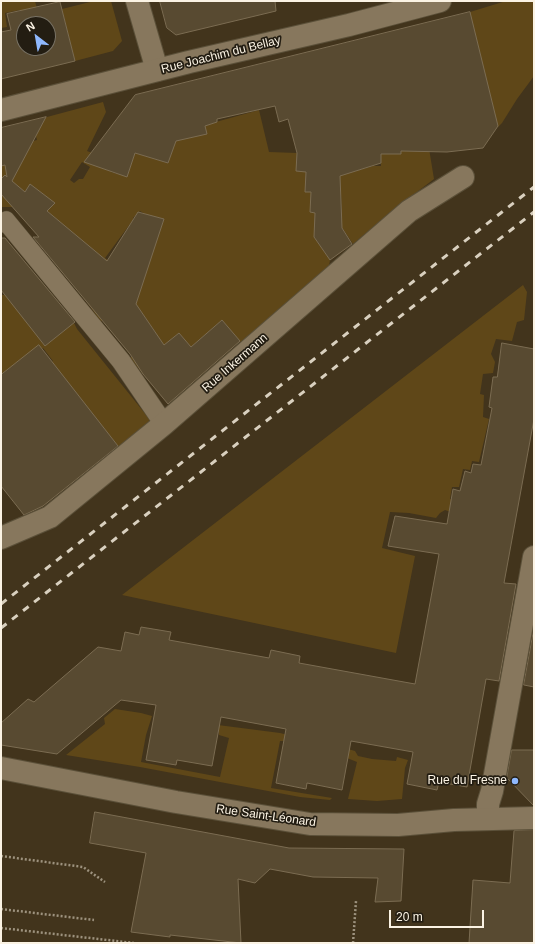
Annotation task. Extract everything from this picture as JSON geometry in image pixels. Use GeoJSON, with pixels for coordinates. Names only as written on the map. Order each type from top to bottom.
{"type":"FeatureCollection","features":[{"type":"Feature","properties":{"kind":"street"},"geometry":{"type":"LineString","coordinates":[[137,1],[157,70]]}},
{"type":"Feature","properties":{"kind":"street","name":"Rue Joachim du Bellay"},"geometry":{"type":"LineString","coordinates":[[1,110],[157,70],[440,1]]}},
{"type":"Feature","properties":{"kind":"street","name":"Rue Inkermann"},"geometry":{"type":"LineString","coordinates":[[1,538],[50,517],[164,424],[409,211],[462,177]]}},
{"type":"Feature","properties":{"kind":"street"},"geometry":{"type":"LineString","coordinates":[[488,819],[488,804],[492,791],[534,557]]}},
{"type":"Feature","properties":{"kind":"street","name":"Rue Saint-Léonard"},"geometry":{"type":"LineString","coordinates":[[1,768],[176,802],[310,824],[398,825],[488,819],[534,818]]}},
{"type":"Feature","properties":{"kind":"lane"},"geometry":{"type":"LineString","coordinates":[[1,223],[6,221],[121,361],[164,424]]}},
{"type":"Feature","properties":{"kind":"path"},"geometry":{"type":"LineString","coordinates":[[1,856],[83,867],[105,882]]}},
{"type":"Feature","properties":{"kind":"path"},"geometry":{"type":"LineString","coordinates":[[353,943],[356,901]]}},
{"type":"Feature","properties":{"kind":"path"},"geometry":{"type":"LineString","coordinates":[[1,909],[94,920]]}},
{"type":"Feature","properties":{"kind":"path"},"geometry":{"type":"LineString","coordinates":[[1,928],[134,943]]}},
{"type":"Feature","properties":{"kind":"shaded area"},"geometry":{"type":"Polygon","coordinates":[[[1,1],[35,1],[39,16],[22,16],[20,10],[5,13],[7,27],[1,28],[1,1]]]}},
{"type":"Feature","properties":{"kind":"shaded area"},"geometry":{"type":"Polygon","coordinates":[[[94,1],[111,1],[122,41],[113,51],[75,61],[62,9],[94,1]]]}},
{"type":"Feature","properties":{"kind":"shaded area"},"geometry":{"type":"Polygon","coordinates":[[[506,1],[534,1],[534,76],[498,127],[488,120],[426,130],[434,179],[353,244],[337,220],[342,219],[341,193],[331,182],[348,168],[359,170],[373,166],[381,166],[381,154],[401,154],[397,134],[470,12],[506,1]]]}},
{"type":"Feature","properties":{"kind":"shaded area"},"geometry":{"type":"Polygon","coordinates":[[[103,102],[106,112],[87,151],[106,158],[111,172],[118,174],[135,153],[168,163],[177,138],[198,130],[206,132],[205,125],[259,110],[269,152],[297,153],[306,172],[305,192],[311,192],[315,213],[314,237],[330,260],[329,266],[269,319],[243,345],[222,320],[191,347],[179,333],[163,346],[143,374],[130,358],[156,333],[130,296],[164,219],[155,217],[154,220],[140,211],[133,218],[105,258],[122,270],[101,322],[80,292],[105,259],[85,244],[46,210],[30,185],[13,207],[1,207],[1,166],[5,165],[8,181],[33,141],[37,140],[32,121],[103,102]],[[82,162],[70,180],[74,183],[79,179],[83,179],[90,167],[82,162]]]}},
{"type":"Feature","properties":{"kind":"shaded area"},"geometry":{"type":"Polygon","coordinates":[[[523,285],[527,292],[524,320],[517,322],[512,341],[496,339],[491,354],[495,362],[493,373],[483,374],[480,394],[484,395],[483,417],[489,419],[479,462],[472,461],[470,470],[463,469],[459,487],[452,487],[450,499],[465,502],[451,512],[445,510],[436,518],[409,513],[390,512],[382,548],[415,556],[396,653],[122,595],[523,285]]]}},
{"type":"Feature","properties":{"kind":"shaded area"},"geometry":{"type":"Polygon","coordinates":[[[1,295],[10,295],[48,343],[74,323],[77,329],[151,421],[119,447],[74,391],[1,440],[33,377],[53,361],[43,348],[11,373],[8,369],[2,374],[1,295]]]}},
{"type":"Feature","properties":{"kind":"shaded area"},"geometry":{"type":"Polygon","coordinates":[[[115,709],[152,716],[146,735],[141,762],[220,777],[229,738],[219,735],[218,725],[288,735],[286,741],[280,741],[271,788],[332,798],[330,800],[300,797],[140,767],[66,755],[105,724],[104,718],[115,709]]]}},
{"type":"Feature","properties":{"kind":"shaded area"},"geometry":{"type":"Polygon","coordinates":[[[348,749],[355,751],[358,756],[372,759],[396,761],[397,757],[408,760],[405,768],[402,799],[377,801],[348,799],[357,762],[347,758],[348,749]]]}},
{"type":"Feature","properties":{"kind":"building"},"geometry":{"type":"Polygon","coordinates":[[[160,1],[275,1],[276,11],[176,35],[167,28],[160,1]]]}},
{"type":"Feature","properties":{"kind":"building"},"geometry":{"type":"Polygon","coordinates":[[[60,2],[75,61],[1,79],[1,32],[11,30],[7,14],[60,2]]]}},
{"type":"Feature","properties":{"kind":"building"},"geometry":{"type":"Polygon","coordinates":[[[470,12],[498,126],[483,148],[447,152],[401,151],[401,154],[381,154],[381,163],[340,176],[342,228],[352,244],[330,260],[314,237],[315,213],[310,212],[311,192],[305,192],[306,172],[296,171],[297,153],[288,119],[279,122],[275,106],[217,119],[217,122],[205,126],[207,134],[176,141],[168,163],[135,153],[127,177],[84,162],[135,95],[470,12]]]}},
{"type":"Feature","properties":{"kind":"building"},"geometry":{"type":"Polygon","coordinates":[[[46,117],[12,181],[25,192],[30,184],[55,203],[47,211],[107,261],[138,212],[164,219],[136,304],[164,345],[179,333],[191,347],[222,320],[240,341],[168,404],[143,374],[130,354],[33,237],[39,237],[1,194],[1,179],[5,175],[7,177],[5,165],[1,166],[1,128],[46,117]]]}},
{"type":"Feature","properties":{"kind":"building"},"geometry":{"type":"Polygon","coordinates":[[[1,238],[5,238],[75,322],[45,346],[1,290],[1,238]]]}},
{"type":"Feature","properties":{"kind":"building"},"geometry":{"type":"Polygon","coordinates":[[[502,343],[534,349],[534,419],[504,583],[516,584],[499,681],[486,679],[467,787],[439,782],[437,790],[407,784],[413,752],[351,741],[342,790],[307,783],[306,789],[276,783],[286,729],[221,717],[212,766],[177,760],[176,765],[146,760],[156,705],[121,700],[57,754],[1,745],[1,723],[28,699],[34,702],[98,647],[121,651],[125,632],[139,635],[141,627],[171,632],[169,640],[269,658],[271,650],[300,656],[299,663],[415,684],[439,554],[388,546],[395,516],[447,524],[453,489],[460,491],[465,471],[471,473],[473,464],[481,465],[492,408],[489,407],[493,377],[497,377],[502,343]]]}},
{"type":"Feature","properties":{"kind":"building"},"geometry":{"type":"Polygon","coordinates":[[[39,345],[118,446],[43,506],[24,515],[1,486],[1,375],[39,345]]]}},
{"type":"Feature","properties":{"kind":"building"},"geometry":{"type":"Polygon","coordinates":[[[534,628],[534,687],[524,685],[534,628]]]}},
{"type":"Feature","properties":{"kind":"building"},"geometry":{"type":"Polygon","coordinates":[[[512,750],[534,750],[534,806],[507,778],[512,750]]]}},
{"type":"Feature","properties":{"kind":"building"},"geometry":{"type":"Polygon","coordinates":[[[95,812],[289,848],[404,849],[401,901],[375,902],[378,878],[313,877],[270,869],[255,883],[238,879],[241,943],[131,932],[146,853],[90,843],[95,812]]]}},
{"type":"Feature","properties":{"kind":"building"},"geometry":{"type":"Polygon","coordinates":[[[534,830],[534,943],[469,943],[473,880],[510,883],[514,831],[534,830]]]}},
{"type":"Feature","properties":{"kind":"railway"},"geometry":{"type":"LineString","coordinates":[[1,604],[534,187]]}},
{"type":"Feature","properties":{"kind":"railway"},"geometry":{"type":"LineString","coordinates":[[1,628],[534,212]]}},
{"type":"Feature","properties":{"kind":"place","name":"Rue du Fresne"},"geometry":{"type":"Point","coordinates":[515,781]}}]}
